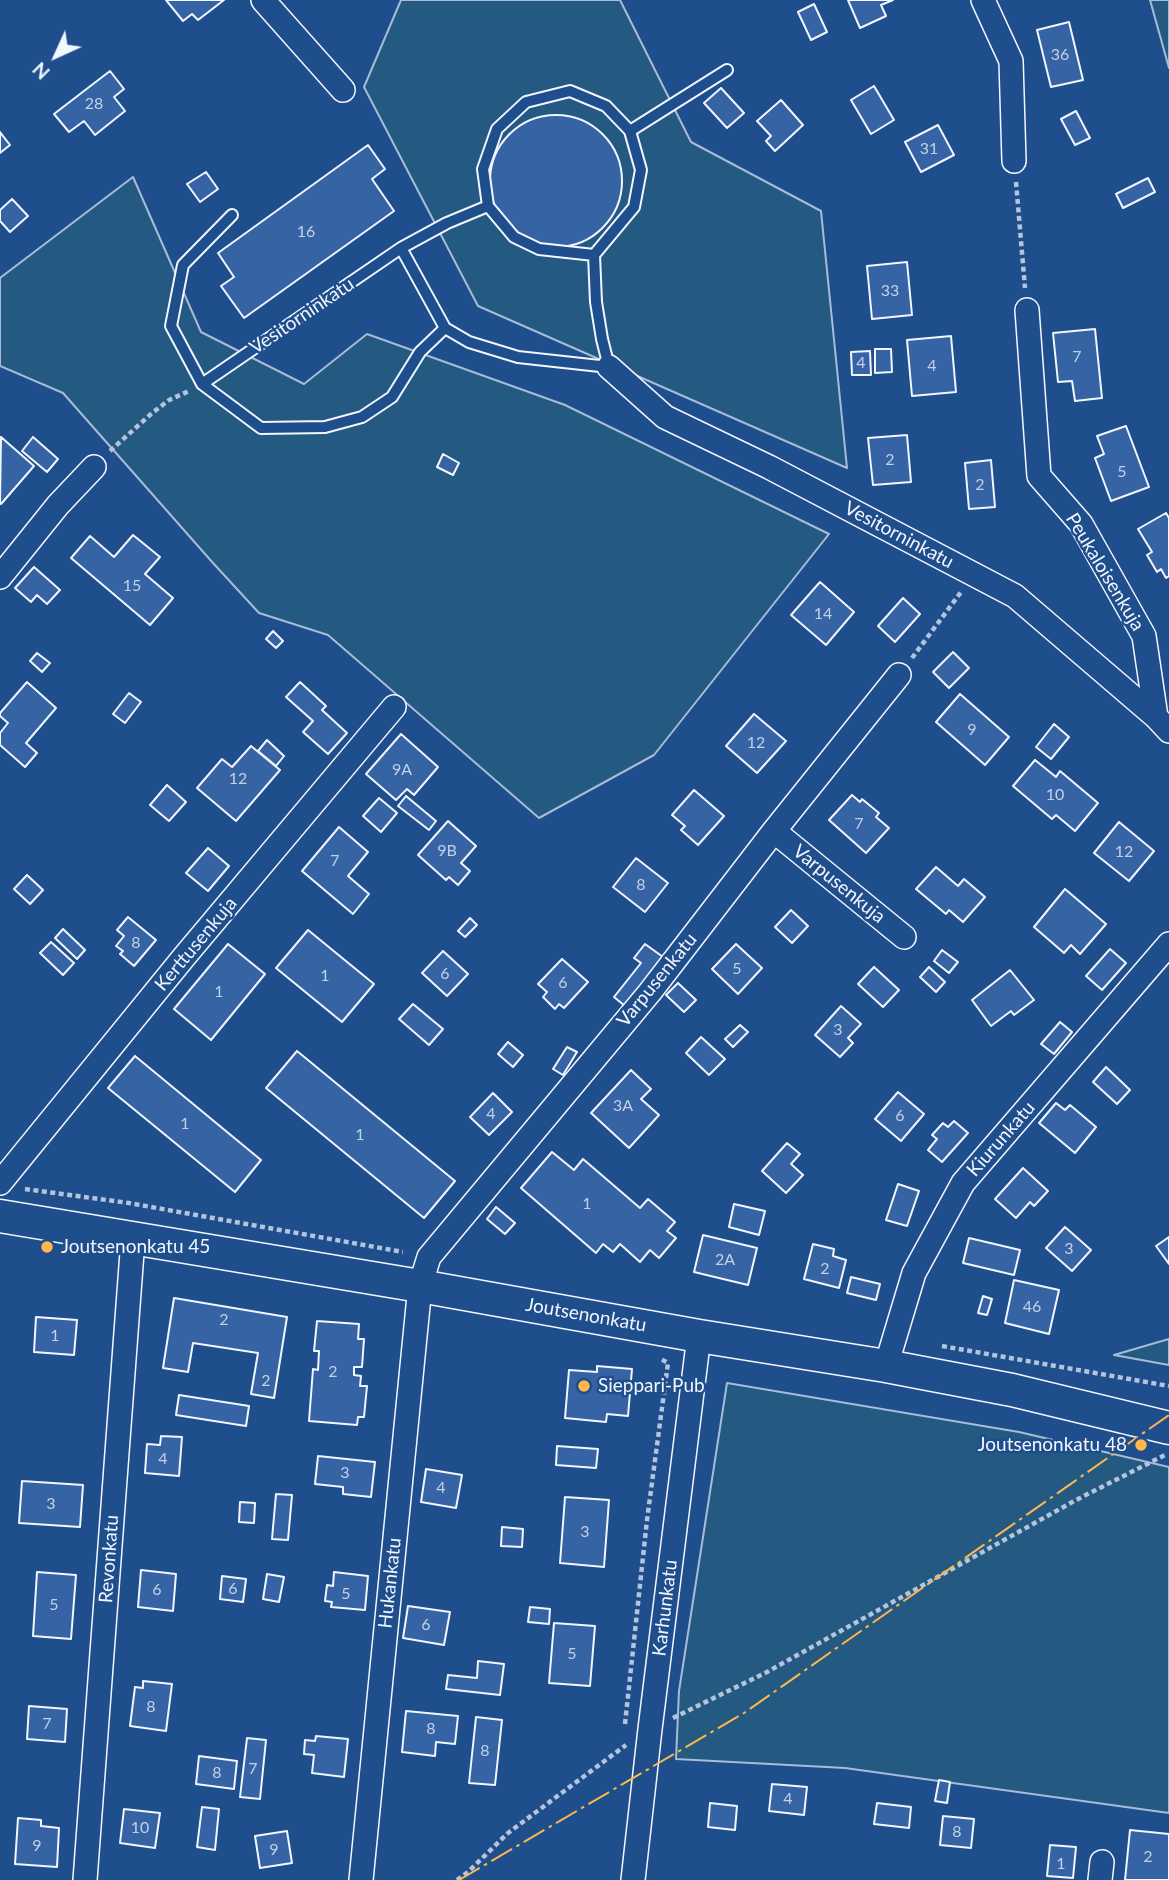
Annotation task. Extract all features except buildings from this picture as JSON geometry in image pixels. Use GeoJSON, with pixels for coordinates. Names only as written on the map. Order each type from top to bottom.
{"type":"FeatureCollection","features":[{"type":"Feature","properties":{"kind":"main road","name":"Joutsenonkatu"},"geometry":{"type":"LineString","coordinates":[[0,1216],[133,1238],[424,1272],[645,1326],[1012,1390],[1169,1428]]}},
{"type":"Feature","properties":{"kind":"street"},"geometry":{"type":"LineString","coordinates":[[264,0],[343,90]]}},
{"type":"Feature","properties":{"kind":"street"},"geometry":{"type":"LineString","coordinates":[[983,0],[1011,61],[1014,161]]}},
{"type":"Feature","properties":{"kind":"street","name":"Peukaloisenkuja"},"geometry":{"type":"LineString","coordinates":[[1027,310],[1039,476],[1081,524],[1144,636],[1163,724]]}},
{"type":"Feature","properties":{"kind":"street","name":"Vesitorninkatu"},"geometry":{"type":"LineString","coordinates":[[609,367],[665,417],[769,467],[1015,596],[1163,724]]}},
{"type":"Feature","properties":{"kind":"street"},"geometry":{"type":"LineString","coordinates":[[0,577],[58,505],[94,467]]}},
{"type":"Feature","properties":{"kind":"street","name":"Varpusenkatu"},"geometry":{"type":"LineString","coordinates":[[424,1272],[650,992],[899,675]]}},
{"type":"Feature","properties":{"kind":"street","name":"Kerttusenkuja"},"geometry":{"type":"LineString","coordinates":[[6,1185],[184,957],[394,707]]}},
{"type":"Feature","properties":{"kind":"street","name":"Varpusenkuja"},"geometry":{"type":"LineString","coordinates":[[774,831],[904,937]]}},
{"type":"Feature","properties":{"kind":"street","name":"Kiurunkatu"},"geometry":{"type":"LineString","coordinates":[[886,1366],[914,1273],[963,1183],[1169,944]]}},
{"type":"Feature","properties":{"kind":"street","name":"Revonkatu"},"geometry":{"type":"LineString","coordinates":[[85,1880],[133,1238]]}},
{"type":"Feature","properties":{"kind":"street","name":"Hukankatu"},"geometry":{"type":"LineString","coordinates":[[361,1880],[424,1272]]}},
{"type":"Feature","properties":{"kind":"street","name":"Karhunkatu"},"geometry":{"type":"LineString","coordinates":[[634,1880],[699,1336]]}},
{"type":"Feature","properties":{"kind":"lane"},"geometry":{"type":"LineString","coordinates":[[630,131],[727,70]]}},
{"type":"Feature","properties":{"kind":"lane"},"geometry":{"type":"LineString","coordinates":[[401,248],[445,328],[469,342],[518,357],[609,367],[596,302],[594,254],[634,207],[641,170],[630,131],[606,106],[570,91],[526,102],[497,129],[483,169],[488,206],[514,237],[538,249],[594,254]]}},
{"type":"Feature","properties":{"kind":"lane","name":"Vesitorninkatu"},"geometry":{"type":"LineString","coordinates":[[202,384],[401,248],[447,223],[488,206]]}},
{"type":"Feature","properties":{"kind":"lane"},"geometry":{"type":"LineString","coordinates":[[232,215],[183,265],[171,326],[202,384],[261,428],[325,427],[362,417],[392,397],[420,352],[445,328]]}},
{"type":"Feature","properties":{"kind":"path"},"geometry":{"type":"LineString","coordinates":[[1014,161],[1027,310]]}},
{"type":"Feature","properties":{"kind":"path"},"geometry":{"type":"LineString","coordinates":[[94,467],[150,414],[169,400],[202,384]]}},
{"type":"Feature","properties":{"kind":"path"},"geometry":{"type":"LineString","coordinates":[[899,675],[974,574]]}},
{"type":"Feature","properties":{"kind":"path"},"geometry":{"type":"LineString","coordinates":[[6,1185],[129,1203],[424,1272]]}},
{"type":"Feature","properties":{"kind":"path"},"geometry":{"type":"LineString","coordinates":[[621,1760],[647,1520],[668,1363],[642,1349],[645,1326]]}},
{"type":"Feature","properties":{"kind":"path"},"geometry":{"type":"LineString","coordinates":[[936,1345],[1169,1385]]}},
{"type":"Feature","properties":{"kind":"path"},"geometry":{"type":"LineString","coordinates":[[457,1880],[508,1833],[650,1729],[767,1672],[1076,1500],[1169,1453]]}},
{"type":"Feature","properties":{"kind":"shaded area"},"geometry":{"type":"Polygon","coordinates":[[[401,0],[620,0],[691,142],[821,211],[847,468],[478,306],[364,87],[401,0]]]}},
{"type":"Feature","properties":{"kind":"shaded area"},"geometry":{"type":"Polygon","coordinates":[[[1150,0],[1169,0],[1169,68],[1150,0]]]}},
{"type":"Feature","properties":{"kind":"shaded area"},"geometry":{"type":"Polygon","coordinates":[[[133,177],[201,332],[304,384],[367,334],[565,405],[829,534],[654,755],[539,818],[328,635],[259,613],[63,393],[0,366],[0,278],[133,177]]]}},
{"type":"Feature","properties":{"kind":"shaded area"},"geometry":{"type":"Polygon","coordinates":[[[1169,1339],[1169,1365],[1114,1355],[1169,1339]]]}},
{"type":"Feature","properties":{"kind":"shaded area"},"geometry":{"type":"Polygon","coordinates":[[[727,1383],[1019,1432],[1169,1467],[1169,1813],[845,1768],[676,1759],[679,1691],[727,1383]]]}},
{"type":"Feature","properties":{"kind":"power"},"geometry":{"type":"LineString","coordinates":[[459,1880],[744,1713],[1169,1415]]}},
{"type":"Feature","properties":{"kind":"place","name":"Joutsenonkatu 45"},"geometry":{"type":"Point","coordinates":[47,1247]}},
{"type":"Feature","properties":{"kind":"place","name":"Sieppari-Pub"},"geometry":{"type":"Point","coordinates":[584,1386]}},
{"type":"Feature","properties":{"kind":"place","name":"Joutsenonkatu 48"},"geometry":{"type":"Point","coordinates":[1141,1445]}}]}
